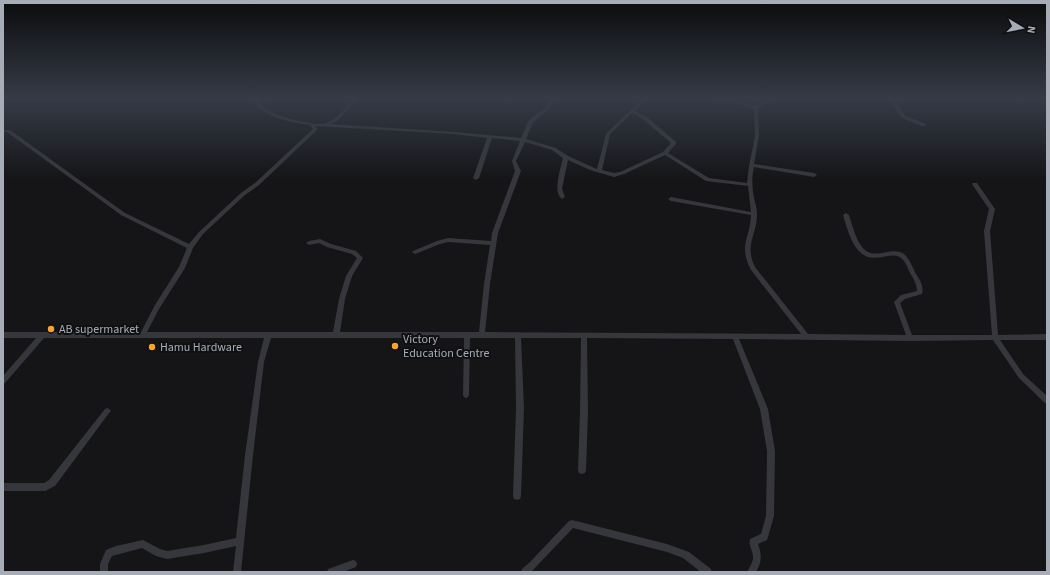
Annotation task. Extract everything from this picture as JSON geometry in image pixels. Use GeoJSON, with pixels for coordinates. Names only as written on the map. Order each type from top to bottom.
{"type":"FeatureCollection","features":[{"type":"Feature","properties":{"kind":"street"},"geometry":{"type":"LineString","coordinates":[[308,125],[320,125]]}},
{"type":"Feature","properties":{"kind":"street"},"geometry":{"type":"LineString","coordinates":[[336,125],[523,140],[554,149],[566,157],[592,169],[614,175],[622,174],[664,153],[674,143],[653,125]]}},
{"type":"Feature","properties":{"kind":"street"},"geometry":{"type":"LineString","coordinates":[[482,335],[493,243],[497,227],[518,171],[514,161],[529,125]]}},
{"type":"Feature","properties":{"kind":"street"},"geometry":{"type":"LineString","coordinates":[[598,170],[608,134],[618,125]]}},
{"type":"Feature","properties":{"kind":"street"},"geometry":{"type":"LineString","coordinates":[[757,125],[757,135],[750,184],[754,214],[747,245],[749,261],[806,336]]}},
{"type":"Feature","properties":{"kind":"street"},"geometry":{"type":"LineString","coordinates":[[143,334],[157,307],[182,268],[190,247],[201,233],[233,205],[243,194],[257,184],[313,126]]}},
{"type":"Feature","properties":{"kind":"street"},"geometry":{"type":"LineString","coordinates":[[3,131],[8,131],[123,214],[190,247]]}},
{"type":"Feature","properties":{"kind":"street"},"geometry":{"type":"LineString","coordinates":[[476,178],[490,137]]}},
{"type":"Feature","properties":{"kind":"street"},"geometry":{"type":"LineString","coordinates":[[664,153],[708,180],[750,184]]}},
{"type":"Feature","properties":{"kind":"street"},"geometry":{"type":"LineString","coordinates":[[562,197],[559,189],[566,157]]}},
{"type":"Feature","properties":{"kind":"street"},"geometry":{"type":"LineString","coordinates":[[752,165],[814,175]]}},
{"type":"Feature","properties":{"kind":"street"},"geometry":{"type":"LineString","coordinates":[[975,184],[992,209],[987,231],[995,338],[1021,376],[1047,401]]}},
{"type":"Feature","properties":{"kind":"street"},"geometry":{"type":"LineString","coordinates":[[671,199],[754,214]]}},
{"type":"Feature","properties":{"kind":"street"},"geometry":{"type":"LineString","coordinates":[[846,215],[861,251],[867,255],[875,256],[897,253],[902,255],[914,275],[921,289],[920,292],[903,297],[897,302],[910,338]]}},
{"type":"Feature","properties":{"kind":"street"},"geometry":{"type":"LineString","coordinates":[[415,252],[448,240],[493,243]]}},
{"type":"Feature","properties":{"kind":"street"},"geometry":{"type":"LineString","coordinates":[[309,243],[320,241],[329,246],[354,252],[360,258],[347,282],[342,299],[336,335]]}},
{"type":"Feature","properties":{"kind":"street"},"geometry":{"type":"LineString","coordinates":[[3,335],[143,334],[268,336],[584,335],[910,338],[1047,337]]}},
{"type":"Feature","properties":{"kind":"street"},"geometry":{"type":"LineString","coordinates":[[3,381],[42,335]]}},
{"type":"Feature","properties":{"kind":"street"},"geometry":{"type":"LineString","coordinates":[[466,395],[467,335]]}},
{"type":"Feature","properties":{"kind":"street"},"geometry":{"type":"LineString","coordinates":[[517,496],[520,408],[518,335]]}},
{"type":"Feature","properties":{"kind":"street"},"geometry":{"type":"LineString","coordinates":[[582,470],[584,335]]}},
{"type":"Feature","properties":{"kind":"street"},"geometry":{"type":"LineString","coordinates":[[238,572],[240,541],[260,370],[268,336]]}},
{"type":"Feature","properties":{"kind":"street"},"geometry":{"type":"LineString","coordinates":[[735,336],[764,409],[771,451],[770,516],[764,537],[753,542],[757,553],[757,564],[751,572]]}},
{"type":"Feature","properties":{"kind":"street"},"geometry":{"type":"LineString","coordinates":[[3,487],[45,487],[52,483],[107,411]]}},
{"type":"Feature","properties":{"kind":"street"},"geometry":{"type":"LineString","coordinates":[[525,572],[572,524],[667,548],[686,555],[708,572]]}},
{"type":"Feature","properties":{"kind":"street"},"geometry":{"type":"LineString","coordinates":[[104,572],[104,564],[109,553],[129,547],[144,544],[159,553],[167,555],[240,541]]}},
{"type":"Feature","properties":{"kind":"street"},"geometry":{"type":"LineString","coordinates":[[331,572],[353,564]]}},
{"type":"Feature","properties":{"kind":"place","name":"AB supermarket"},"geometry":{"type":"Point","coordinates":[51,329]}},
{"type":"Feature","properties":{"kind":"place","name":"Victory Education Centre"},"geometry":{"type":"Point","coordinates":[395,346]}},
{"type":"Feature","properties":{"kind":"place","name":"Hamu Hardware"},"geometry":{"type":"Point","coordinates":[152,347]}}]}
